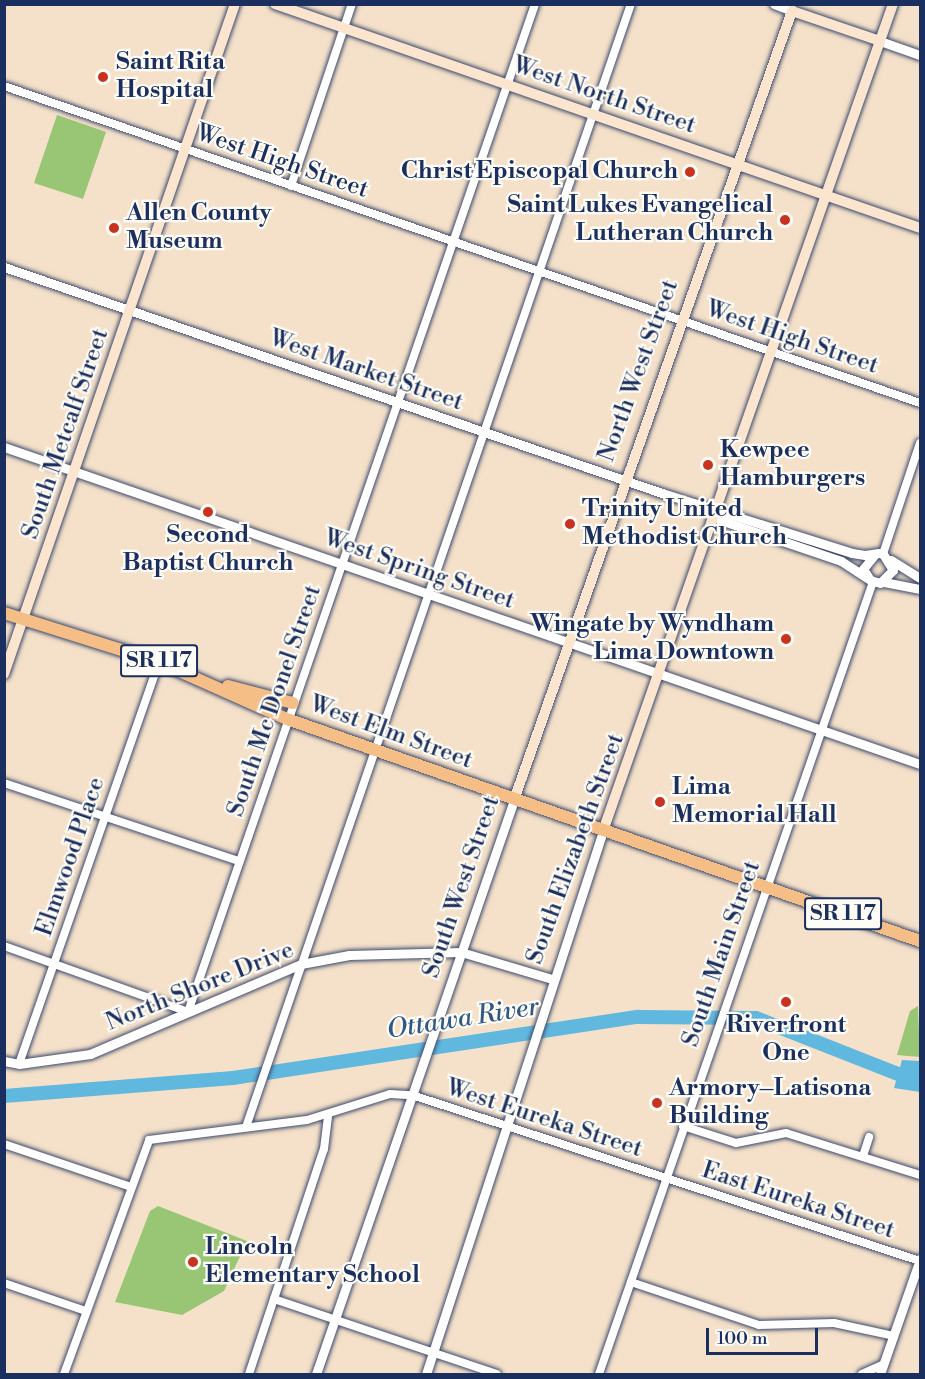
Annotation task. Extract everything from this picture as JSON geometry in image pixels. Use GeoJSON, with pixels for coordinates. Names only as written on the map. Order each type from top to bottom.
{"type":"FeatureCollection","features":[{"type":"Feature","properties":{"kind":"main road","name":"South Metcalf Street"},"geometry":{"type":"LineString","coordinates":[[4,674],[25,620],[184,148],[235,4]]}},
{"type":"Feature","properties":{"kind":"main road","name":"West North Street"},"geometry":{"type":"LineString","coordinates":[[275,4],[921,228]]}},
{"type":"Feature","properties":{"kind":"main road","name":"South Elizabeth Street"},"geometry":{"type":"LineString","coordinates":[[603,831],[893,4]]}},
{"type":"Feature","properties":{"kind":"main road"},"geometry":{"type":"LineString","coordinates":[[793,8],[880,41]]}},
{"type":"Feature","properties":{"kind":"main road","name":"North West Street"},"geometry":{"type":"LineString","coordinates":[[622,480],[793,8]]}},
{"type":"Feature","properties":{"kind":"main road","name":"South West Street"},"geometry":{"type":"LineString","coordinates":[[514,800],[622,480]]}},
{"type":"Feature","properties":{"kind":"main road","name":"West Elm Street"},"geometry":{"type":"LineString","coordinates":[[4,613],[159,662],[216,685],[287,719],[766,887]]}},
{"type":"Feature","properties":{"kind":"main road"},"geometry":{"type":"LineString","coordinates":[[216,685],[293,703]]}},
{"type":"Feature","properties":{"kind":"main road","name":"SR 117"},"geometry":{"type":"LineString","coordinates":[[766,887],[921,940]]}},
{"type":"Feature","properties":{"kind":"street"},"geometry":{"type":"LineString","coordinates":[[291,186],[352,4]]}},
{"type":"Feature","properties":{"kind":"street","name":"South Mc Donel Street"},"geometry":{"type":"LineString","coordinates":[[188,1012],[287,719],[344,565],[535,4]]}},
{"type":"Feature","properties":{"kind":"street"},"geometry":{"type":"LineString","coordinates":[[246,1127],[631,4]]}},
{"type":"Feature","properties":{"kind":"street"},"geometry":{"type":"LineString","coordinates":[[774,4],[793,8]]}},
{"type":"Feature","properties":{"kind":"street"},"geometry":{"type":"LineString","coordinates":[[880,41],[921,55]]}},
{"type":"Feature","properties":{"kind":"street","name":"West High Street"},"geometry":{"type":"LineString","coordinates":[[4,86],[921,403]]}},
{"type":"Feature","properties":{"kind":"street","name":"West Market Street"},"geometry":{"type":"LineString","coordinates":[[4,267],[716,511],[852,554],[879,554]]}},
{"type":"Feature","properties":{"kind":"street"},"geometry":{"type":"LineString","coordinates":[[921,443],[879,554],[864,564],[870,580],[921,589]]}},
{"type":"Feature","properties":{"kind":"street","name":"West Spring Street"},"geometry":{"type":"LineString","coordinates":[[4,447],[921,764]]}},
{"type":"Feature","properties":{"kind":"street","name":"West Market Street"},"geometry":{"type":"LineString","coordinates":[[716,511],[720,520],[841,561],[870,580]]}},
{"type":"Feature","properties":{"kind":"street"},"geometry":{"type":"LineString","coordinates":[[879,554],[921,578]]}},
{"type":"Feature","properties":{"kind":"street"},"geometry":{"type":"LineString","coordinates":[[884,582],[892,575],[891,560]]}},
{"type":"Feature","properties":{"kind":"street","name":"South Main Street"},"geometry":{"type":"LineString","coordinates":[[599,1374],[664,1179],[821,731],[870,580]]}},
{"type":"Feature","properties":{"kind":"street","name":"Elmwood Place"},"geometry":{"type":"LineString","coordinates":[[20,1064],[159,662]]}},
{"type":"Feature","properties":{"kind":"street"},"geometry":{"type":"LineString","coordinates":[[4,783],[239,861]]}},
{"type":"Feature","properties":{"kind":"street","name":"South West Street"},"geometry":{"type":"LineString","coordinates":[[316,1374],[514,800]]}},
{"type":"Feature","properties":{"kind":"street","name":"South Elizabeth Street"},"geometry":{"type":"LineString","coordinates":[[426,1374],[510,1128],[552,979],[603,831]]}},
{"type":"Feature","properties":{"kind":"street"},"geometry":{"type":"LineString","coordinates":[[4,946],[56,962],[188,1012]]}},
{"type":"Feature","properties":{"kind":"street","name":"North Shore Drive"},"geometry":{"type":"LineString","coordinates":[[4,1061],[20,1064],[90,1054],[301,964],[375,952],[461,952],[552,979]]}},
{"type":"Feature","properties":{"kind":"street"},"geometry":{"type":"LineString","coordinates":[[64,1374],[128,1186],[149,1140],[328,1114],[376,1097],[412,1095]]}},
{"type":"Feature","properties":{"kind":"street","name":"West Eureka Street"},"geometry":{"type":"LineString","coordinates":[[412,1095],[664,1179]]}},
{"type":"Feature","properties":{"kind":"street"},"geometry":{"type":"LineString","coordinates":[[249,1374],[324,1149],[328,1114]]}},
{"type":"Feature","properties":{"kind":"street"},"geometry":{"type":"LineString","coordinates":[[683,1126],[736,1143],[786,1133],[921,1175]]}},
{"type":"Feature","properties":{"kind":"street"},"geometry":{"type":"LineString","coordinates":[[862,1156],[869,1137]]}},
{"type":"Feature","properties":{"kind":"street"},"geometry":{"type":"LineString","coordinates":[[4,1144],[128,1186]]}},
{"type":"Feature","properties":{"kind":"street","name":"East Eureka Street"},"geometry":{"type":"LineString","coordinates":[[664,1179],[920,1260]]}},
{"type":"Feature","properties":{"kind":"street"},"geometry":{"type":"LineString","coordinates":[[880,1374],[920,1260]]}},
{"type":"Feature","properties":{"kind":"street"},"geometry":{"type":"LineString","coordinates":[[631,1282],[759,1324],[834,1323],[894,1336]]}},
{"type":"Feature","properties":{"kind":"street"},"geometry":{"type":"LineString","coordinates":[[4,1284],[86,1311]]}},
{"type":"Feature","properties":{"kind":"street"},"geometry":{"type":"LineString","coordinates":[[274,1299],[497,1374]]}},
{"type":"Feature","properties":{"kind":"street"},"geometry":{"type":"LineString","coordinates":[[862,1374],[884,1364]]}},
{"type":"Feature","properties":{"kind":"green space"},"geometry":{"type":"Polygon","coordinates":[[[57,115],[106,132],[83,199],[34,183],[57,115]]]}},
{"type":"Feature","properties":{"kind":"green space"},"geometry":{"type":"Polygon","coordinates":[[[918,1006],[920,1057],[897,1055],[910,1011],[918,1006]]]}},
{"type":"Feature","properties":{"kind":"green space"},"geometry":{"type":"Polygon","coordinates":[[[158,1206],[247,1241],[224,1291],[182,1315],[115,1302],[150,1211],[158,1206]]]}},
{"type":"Feature","properties":{"kind":"water"},"geometry":{"type":"Polygon","coordinates":[[[902,1060],[920,1061],[920,1092],[894,1088],[902,1060]]]}},
{"type":"Feature","properties":{"kind":"waterway","name":"Ottawa River"},"geometry":{"type":"LineString","coordinates":[[4,1096],[233,1078],[638,1017],[756,1018],[901,1075],[920,1075]]}},
{"type":"Feature","properties":{"kind":"place","name":"Saint Rita Hospital"},"geometry":{"type":"Point","coordinates":[103,77]}},
{"type":"Feature","properties":{"kind":"place","name":"Christ Episcopal Church"},"geometry":{"type":"Point","coordinates":[690,172]}},
{"type":"Feature","properties":{"kind":"place","name":"Saint Lukes Evangelical Lutheran Church"},"geometry":{"type":"Point","coordinates":[785,220]}},
{"type":"Feature","properties":{"kind":"place","name":"Allen County Museum"},"geometry":{"type":"Point","coordinates":[114,228]}},
{"type":"Feature","properties":{"kind":"place","name":"Kewpee Hamburgers"},"geometry":{"type":"Point","coordinates":[708,465]}},
{"type":"Feature","properties":{"kind":"place","name":"Second Baptist Church"},"geometry":{"type":"Point","coordinates":[208,512]}},
{"type":"Feature","properties":{"kind":"place","name":"Trinity United Methodist Church"},"geometry":{"type":"Point","coordinates":[570,524]}},
{"type":"Feature","properties":{"kind":"place","name":"Wingate by Wyndham Lima Downtown"},"geometry":{"type":"Point","coordinates":[786,639]}},
{"type":"Feature","properties":{"kind":"place","name":"Lima Memorial Hall"},"geometry":{"type":"Point","coordinates":[660,802]}},
{"type":"Feature","properties":{"kind":"place","name":"Riverfront One"},"geometry":{"type":"Point","coordinates":[786,1002]}},
{"type":"Feature","properties":{"kind":"place","name":"Armory–Latisona Building"},"geometry":{"type":"Point","coordinates":[657,1103]}},
{"type":"Feature","properties":{"kind":"place","name":"Lincoln Elementary School"},"geometry":{"type":"Point","coordinates":[193,1262]}}]}
